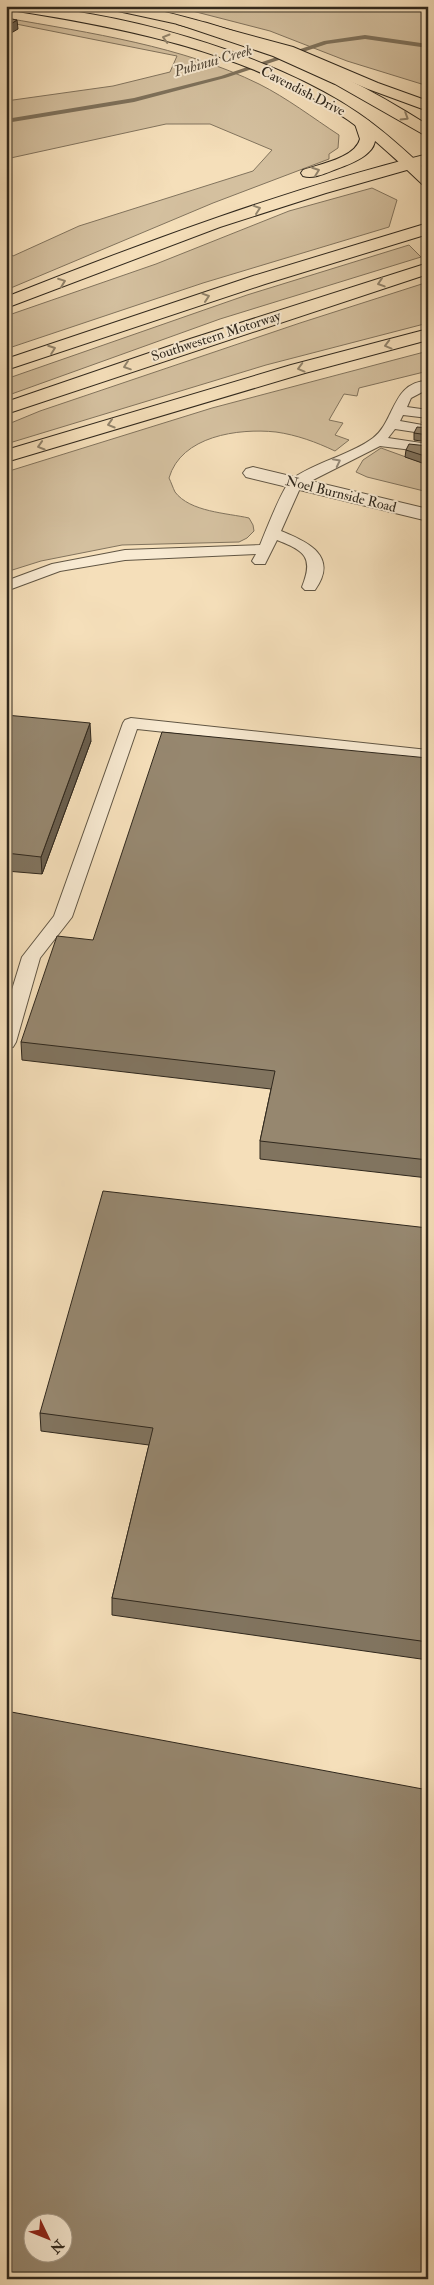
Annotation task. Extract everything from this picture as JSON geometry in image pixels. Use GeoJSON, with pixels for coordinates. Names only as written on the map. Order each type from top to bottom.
{"type":"FeatureCollection","features":[{"type":"Feature","properties":{"kind":"main road","name":"Cavendish Drive"},"geometry":{"type":"LineString","coordinates":[[12,6],[134,28],[212,51],[280,77],[340,108],[363,124],[410,163],[428,181]]}},
{"type":"Feature","properties":{"kind":"main road","name":"Cavendish Drive"},"geometry":{"type":"LineString","coordinates":[[114,6],[182,21],[247,40],[314,65],[382,102],[428,132]]}},
{"type":"Feature","properties":{"kind":"main road"},"geometry":{"type":"LineString","coordinates":[[314,65],[428,106]]}},
{"type":"Feature","properties":{"kind":"main road"},"geometry":{"type":"LineString","coordinates":[[296,178],[361,152],[368,141],[363,124]]}},
{"type":"Feature","properties":{"kind":"main road"},"geometry":{"type":"LineString","coordinates":[[6,303],[178,236],[296,196],[428,159]]}},
{"type":"Feature","properties":{"kind":"main road"},"geometry":{"type":"LineString","coordinates":[[178,236],[194,223],[280,185]]}},
{"type":"Feature","properties":{"kind":"main road"},"geometry":{"type":"LineString","coordinates":[[6,365],[113,328],[428,228]]}},
{"type":"Feature","properties":{"kind":"main road","name":"Southwestern Motorway"},"geometry":{"type":"LineString","coordinates":[[6,408],[196,343],[428,268]]}},
{"type":"Feature","properties":{"kind":"main road"},"geometry":{"type":"LineString","coordinates":[[6,456],[298,369],[428,334]]}},
{"type":"Feature","properties":{"kind":"street","name":"Noel Burnside Road"},"geometry":{"type":"LineString","coordinates":[[254,473],[428,515]]}},
{"type":"Feature","properties":{"kind":"lane"},"geometry":{"type":"LineString","coordinates":[[6,586],[57,567],[125,555],[262,556],[295,483],[378,441],[392,424],[405,396],[426,385]]}},
{"type":"Feature","properties":{"kind":"lane"},"geometry":{"type":"LineString","coordinates":[[405,396],[428,399]]}},
{"type":"Feature","properties":{"kind":"lane"},"geometry":{"type":"LineString","coordinates":[[399,410],[428,414]]}},
{"type":"Feature","properties":{"kind":"lane"},"geometry":{"type":"LineString","coordinates":[[392,424],[428,430]]}},
{"type":"Feature","properties":{"kind":"lane"},"geometry":{"type":"LineString","coordinates":[[378,441],[428,448]]}},
{"type":"Feature","properties":{"kind":"lane"},"geometry":{"type":"LineString","coordinates":[[272,533],[299,545],[314,557],[316,567],[310,587]]}},
{"type":"Feature","properties":{"kind":"lane"},"geometry":{"type":"LineString","coordinates":[[6,1042],[31,957],[63,917],[131,724],[428,755]]}},
{"type":"Feature","properties":{"kind":"shaded area"},"geometry":{"type":"Polygon","coordinates":[[[372,5],[428,6],[428,86],[347,61],[270,31],[173,6],[306,6],[320,10],[335,10],[372,5]]]}},
{"type":"Feature","properties":{"kind":"shaded area"},"geometry":{"type":"Polygon","coordinates":[[[6,18],[135,42],[167,50],[229,71],[280,95],[339,135],[338,148],[329,154],[329,159],[213,203],[6,290],[6,250],[13,256],[79,226],[253,171],[272,150],[210,124],[166,124],[6,159],[6,101],[113,86],[170,72],[177,56],[6,22],[6,18]]]}},
{"type":"Feature","properties":{"kind":"shaded area"},"geometry":{"type":"Polygon","coordinates":[[[372,188],[397,200],[389,227],[203,283],[6,349],[6,316],[156,264],[289,211],[372,188]]]}},
{"type":"Feature","properties":{"kind":"shaded area"},"geometry":{"type":"Polygon","coordinates":[[[409,245],[421,257],[220,319],[6,396],[6,379],[247,295],[409,245]]]}},
{"type":"Feature","properties":{"kind":"shaded area"},"geometry":{"type":"Polygon","coordinates":[[[428,282],[428,323],[266,365],[6,444],[6,425],[40,411],[428,282]]]}},
{"type":"Feature","properties":{"kind":"shaded area"},"geometry":{"type":"Polygon","coordinates":[[[428,351],[428,371],[359,388],[357,396],[344,394],[329,420],[343,423],[335,435],[349,440],[335,451],[299,437],[261,431],[229,434],[213,438],[198,444],[185,453],[175,464],[169,478],[175,492],[182,499],[199,508],[249,518],[254,531],[247,538],[239,542],[122,545],[41,561],[6,572],[6,472],[212,408],[428,351]]]}},
{"type":"Feature","properties":{"kind":"shaded area"},"geometry":{"type":"Polygon","coordinates":[[[381,448],[428,465],[428,492],[367,477],[356,472],[363,460],[381,448]]]}},
{"type":"Feature","properties":{"kind":"building"},"geometry":{"type":"Polygon","coordinates":[[[6,18],[17,20],[6,27],[6,18]]]}},
{"type":"Feature","properties":{"kind":"building"},"geometry":{"type":"Polygon","coordinates":[[[425,412],[428,412],[428,417],[423,416],[425,412]]]}},
{"type":"Feature","properties":{"kind":"building"},"geometry":{"type":"Polygon","coordinates":[[[417,427],[428,428],[428,435],[414,433],[417,427]]]}},
{"type":"Feature","properties":{"kind":"building"},"geometry":{"type":"Polygon","coordinates":[[[409,444],[428,446],[428,457],[406,450],[409,444]]]}},
{"type":"Feature","properties":{"kind":"building"},"geometry":{"type":"Polygon","coordinates":[[[6,715],[90,723],[41,857],[6,853],[6,715]]]}},
{"type":"Feature","properties":{"kind":"building"},"geometry":{"type":"Polygon","coordinates":[[[162,732],[428,758],[428,1160],[260,1141],[275,1071],[21,1042],[57,936],[93,940],[162,732]]]}},
{"type":"Feature","properties":{"kind":"building"},"geometry":{"type":"Polygon","coordinates":[[[103,1191],[428,1228],[428,1642],[112,1598],[153,1428],[40,1413],[103,1191]]]}},
{"type":"Feature","properties":{"kind":"building"},"geometry":{"type":"Polygon","coordinates":[[[6,1711],[428,1790],[428,2279],[6,2279],[6,1711]]]}},
{"type":"Feature","properties":{"kind":"waterway","name":"Puhinui Creek"},"geometry":{"type":"LineString","coordinates":[[6,121],[134,100],[223,77],[326,42],[365,37],[428,46]]}}]}
